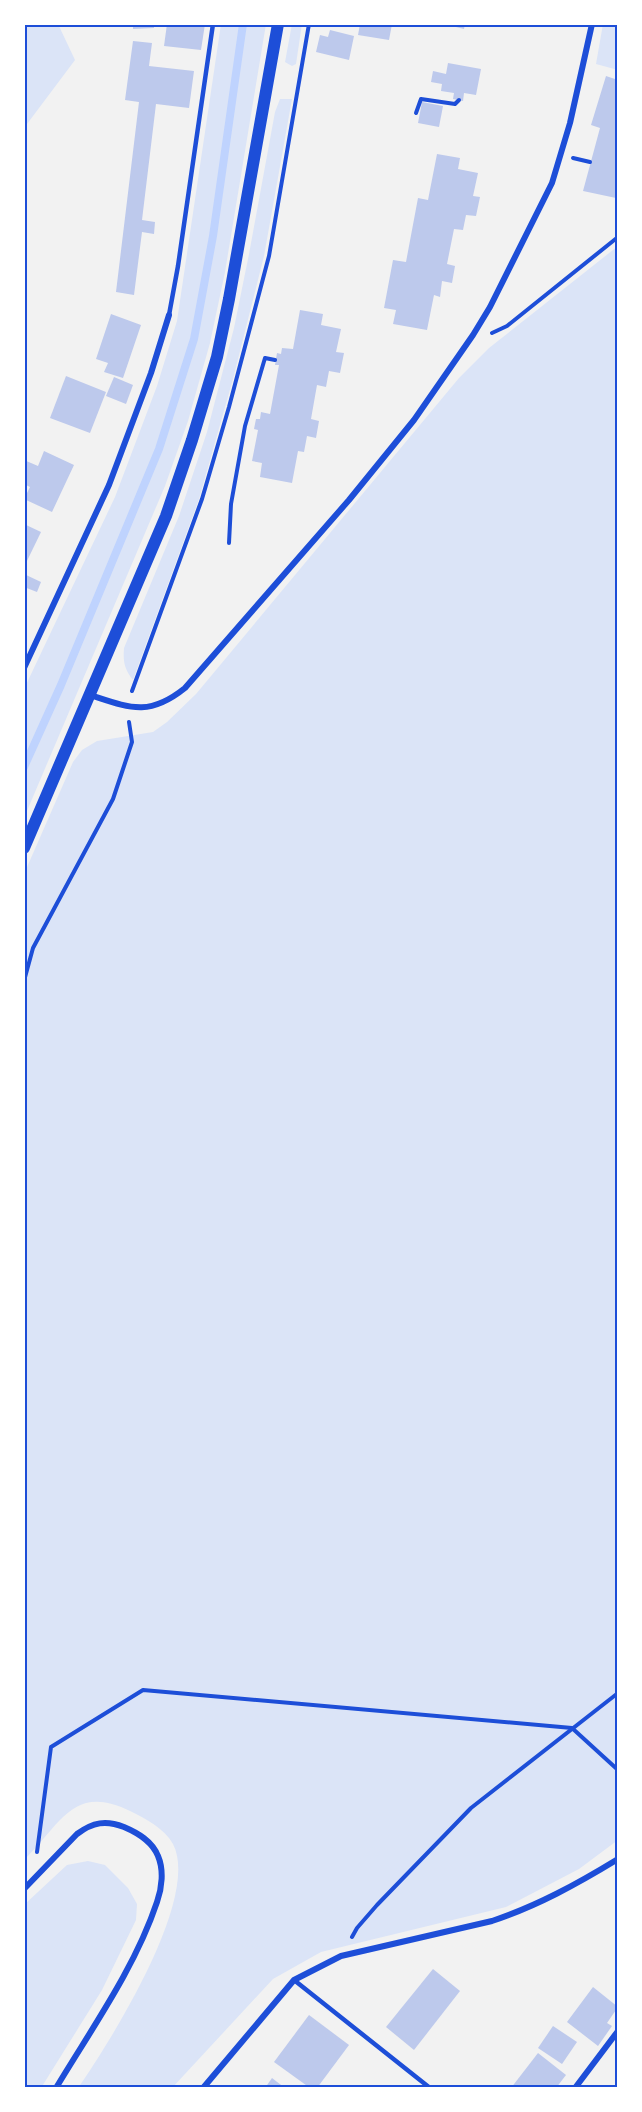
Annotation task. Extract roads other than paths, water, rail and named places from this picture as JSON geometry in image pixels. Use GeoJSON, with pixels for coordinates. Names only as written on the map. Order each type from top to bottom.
{"type":"FeatureCollection","features":[{"type":"Feature","properties":{"kind":"main road"},"geometry":{"type":"LineString","coordinates":[[24,848],[166,516],[205,399],[229,299],[278,24]]}},
{"type":"Feature","properties":{"kind":"street"},"geometry":{"type":"LineString","coordinates":[[90,695],[127,707],[156,706],[171,700],[185,688],[349,501],[414,420],[490,307],[552,183],[570,123],[592,24]]}},
{"type":"Feature","properties":{"kind":"street"},"geometry":{"type":"LineString","coordinates":[[24,668],[109,484],[152,373],[169,315]]}},
{"type":"Feature","properties":{"kind":"street"},"geometry":{"type":"LineString","coordinates":[[24,1889],[77,1834],[101,1822],[120,1826],[143,1837],[159,1857],[161,1885],[158,1901],[136,1951],[56,2088]]}},
{"type":"Feature","properties":{"kind":"street"},"geometry":{"type":"LineString","coordinates":[[202,2088],[294,1980],[341,1956],[492,1921],[513,1914],[564,1891],[618,1859]]}},
{"type":"Feature","properties":{"kind":"street"},"geometry":{"type":"LineString","coordinates":[[575,2088],[618,2031]]}},
{"type":"Feature","properties":{"kind":"lane"},"geometry":{"type":"LineString","coordinates":[[169,315],[213,24]]}},
{"type":"Feature","properties":{"kind":"lane"},"geometry":{"type":"LineString","coordinates":[[294,1980],[430,2088]]}},
{"type":"Feature","properties":{"kind":"waterway"},"geometry":{"type":"LineString","coordinates":[[24,767],[61,685],[159,449],[194,339],[213,236],[243,24]]}}]}
